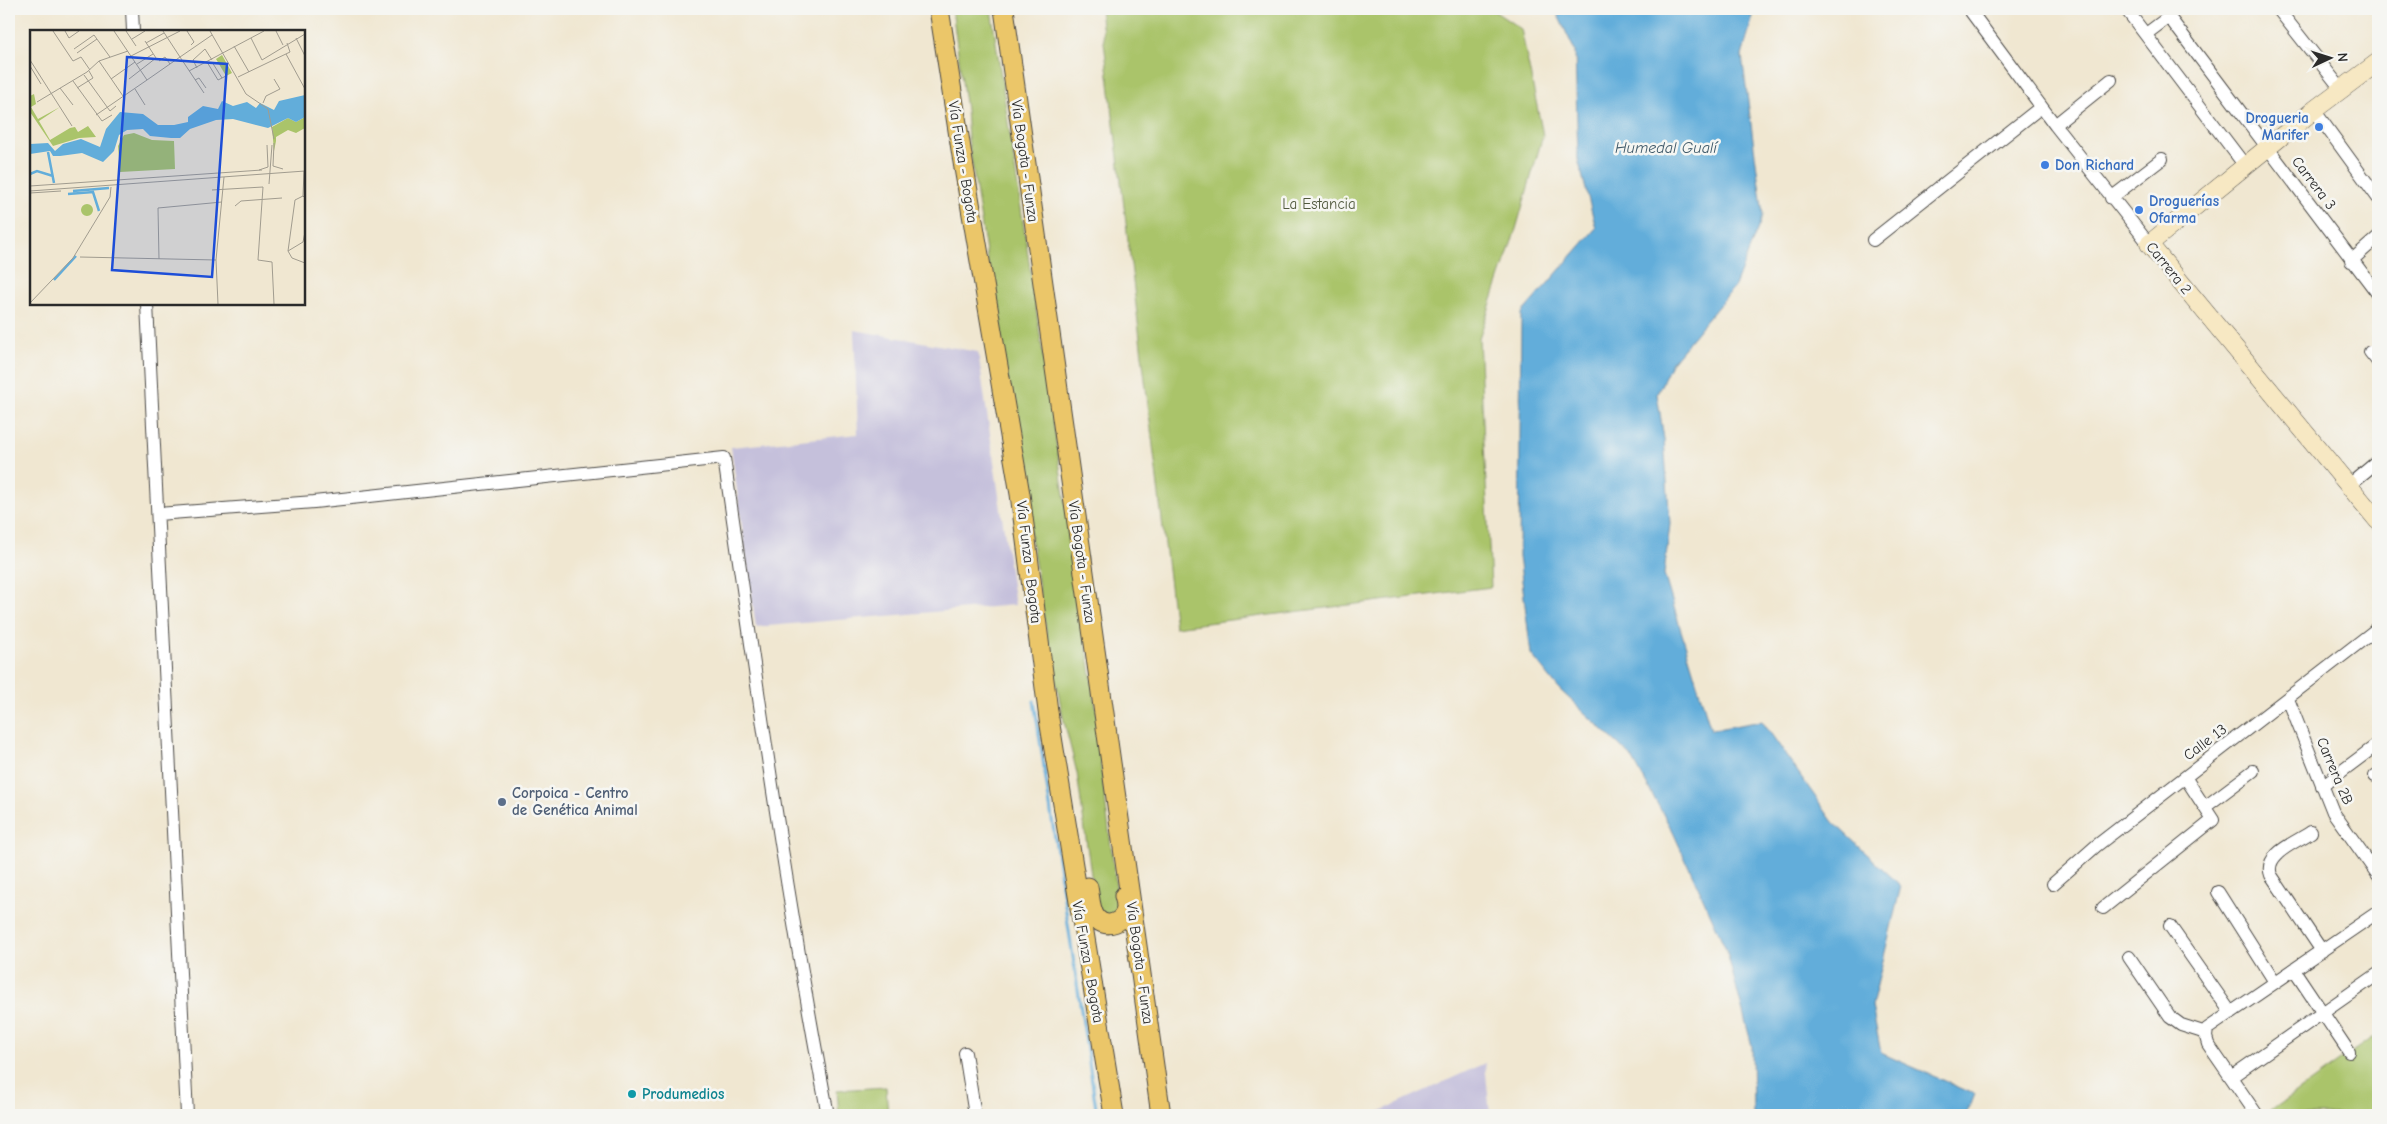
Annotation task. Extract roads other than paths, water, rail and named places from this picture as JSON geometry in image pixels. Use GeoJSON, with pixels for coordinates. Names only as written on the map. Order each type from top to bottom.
{"type":"FeatureCollection","features":[{"type":"Feature","properties":{"kind":"main road","name":"Vía Funza - Bogota"},"geometry":{"type":"LineString","coordinates":[[939,9],[963,162],[1019,485],[1049,719],[1114,1115]]}},
{"type":"Feature","properties":{"kind":"main road"},"geometry":{"type":"LineString","coordinates":[[947,9],[963,162]]}},
{"type":"Feature","properties":{"kind":"main road"},"geometry":{"type":"LineString","coordinates":[[997,9],[1008,90],[1024,148]]}},
{"type":"Feature","properties":{"kind":"main road","name":"Vía Bogota - Funza"},"geometry":{"type":"LineString","coordinates":[[1004,9],[1106,734],[1162,1115]]}},
{"type":"Feature","properties":{"kind":"main road"},"geometry":{"type":"LineString","coordinates":[[2148,244],[2246,167],[2314,110],[2378,62]]}},
{"type":"Feature","properties":{"kind":"main road","name":"Carrera 2"},"geometry":{"type":"LineString","coordinates":[[2148,244],[2378,521]]}},
{"type":"Feature","properties":{"kind":"main road"},"geometry":{"type":"LineString","coordinates":[[1049,719],[1069,770],[1092,912],[1097,920],[1104,924],[1115,923],[1123,918],[1126,908],[1106,767],[1106,734]]}},
{"type":"Feature","properties":{"kind":"street"},"geometry":{"type":"LineString","coordinates":[[132,9],[132,30]]}},
{"type":"Feature","properties":{"kind":"street","name":"Carrera 2"},"geometry":{"type":"LineString","coordinates":[[1968,9],[2148,244]]}},
{"type":"Feature","properties":{"kind":"street"},"geometry":{"type":"LineString","coordinates":[[2126,9],[2246,167]]}},
{"type":"Feature","properties":{"kind":"street"},"geometry":{"type":"LineString","coordinates":[[2278,9],[2342,90]]}},
{"type":"Feature","properties":{"kind":"street","name":"Carrera 3"},"geometry":{"type":"LineString","coordinates":[[2146,34],[2169,19],[2378,294]]}},
{"type":"Feature","properties":{"kind":"street"},"geometry":{"type":"LineString","coordinates":[[2055,125],[2111,80]]}},
{"type":"Feature","properties":{"kind":"street"},"geometry":{"type":"LineString","coordinates":[[1873,240],[2042,107]]}},
{"type":"Feature","properties":{"kind":"street"},"geometry":{"type":"LineString","coordinates":[[2314,110],[2378,198]]}},
{"type":"Feature","properties":{"kind":"street"},"geometry":{"type":"LineString","coordinates":[[2111,198],[2162,159]]}},
{"type":"Feature","properties":{"kind":"street"},"geometry":{"type":"LineString","coordinates":[[2351,260],[2378,238]]}},
{"type":"Feature","properties":{"kind":"street"},"geometry":{"type":"LineString","coordinates":[[147,305],[187,1115]]}},
{"type":"Feature","properties":{"kind":"street"},"geometry":{"type":"LineString","coordinates":[[158,514],[314,502],[724,458],[772,789],[812,1031],[828,1115]]}},
{"type":"Feature","properties":{"kind":"street"},"geometry":{"type":"LineString","coordinates":[[2348,486],[2378,461]]}},
{"type":"Feature","properties":{"kind":"street","name":"Calle 13"},"geometry":{"type":"LineString","coordinates":[[2053,884],[2096,846],[2378,628]]}},
{"type":"Feature","properties":{"kind":"street","name":"Carrera 2B"},"geometry":{"type":"LineString","coordinates":[[2288,699],[2333,812],[2378,875]]}},
{"type":"Feature","properties":{"kind":"street"},"geometry":{"type":"LineString","coordinates":[[2322,786],[2378,744]]}},
{"type":"Feature","properties":{"kind":"street"},"geometry":{"type":"LineString","coordinates":[[2205,806],[2253,771]]}},
{"type":"Feature","properties":{"kind":"street"},"geometry":{"type":"LineString","coordinates":[[2103,908],[2213,820],[2185,777]]}},
{"type":"Feature","properties":{"kind":"street"},"geometry":{"type":"LineString","coordinates":[[2311,832],[2274,856],[2269,869],[2270,875],[2322,951]]}},
{"type":"Feature","properties":{"kind":"street"},"geometry":{"type":"LineString","coordinates":[[2218,892],[2275,982]]}},
{"type":"Feature","properties":{"kind":"street"},"geometry":{"type":"LineString","coordinates":[[2257,1115],[2208,1044],[2207,1029],[2378,912]]}},
{"type":"Feature","properties":{"kind":"street"},"geometry":{"type":"LineString","coordinates":[[2170,926],[2231,1013]]}},
{"type":"Feature","properties":{"kind":"street"},"geometry":{"type":"LineString","coordinates":[[2129,956],[2170,1017],[2181,1024],[2206,1033]]}},
{"type":"Feature","properties":{"kind":"street"},"geometry":{"type":"LineString","coordinates":[[2294,970],[2349,1052]]}},
{"type":"Feature","properties":{"kind":"street"},"geometry":{"type":"LineString","coordinates":[[2231,1077],[2378,974]]}},
{"type":"Feature","properties":{"kind":"street"},"geometry":{"type":"LineString","coordinates":[[965,1054],[975,1115]]}},
{"type":"Feature","properties":{"kind":"water","name":"Humedal Gualí"},"geometry":{"type":"Polygon","coordinates":[[[1555,9],[1755,9],[1742,56],[1763,215],[1735,286],[1672,362],[1657,394],[1664,439],[1670,524],[1664,574],[1711,730],[1762,721],[1833,822],[1901,886],[1872,1006],[1881,1053],[1974,1094],[1966,1115],[1753,1115],[1752,1046],[1726,949],[1673,832],[1631,756],[1559,689],[1531,654],[1519,556],[1521,314],[1596,228],[1578,159],[1575,51],[1555,9]]]}},
{"type":"Feature","properties":{"kind":"waterway"},"geometry":{"type":"LineString","coordinates":[[1034,701],[1097,1115]]}},
{"type":"Feature","properties":{"kind":"place","name":"Drogueria Marifer"},"geometry":{"type":"Point","coordinates":[2319,127]}},
{"type":"Feature","properties":{"kind":"place","name":"Don Richard"},"geometry":{"type":"Point","coordinates":[2045,165]}},
{"type":"Feature","properties":{"kind":"place","name":"Droguerías Ofarma"},"geometry":{"type":"Point","coordinates":[2139,210]}},
{"type":"Feature","properties":{"kind":"place","name":"Corpoica - Centro de Genética Animal"},"geometry":{"type":"Point","coordinates":[502,802]}},
{"type":"Feature","properties":{"kind":"place","name":"Produmedios"},"geometry":{"type":"Point","coordinates":[632,1094]}},
{"type":"Feature","properties":{"kind":"park label","name":"La Estancia"},"geometry":{"type":"Point","coordinates":[1319,204]}}]}
